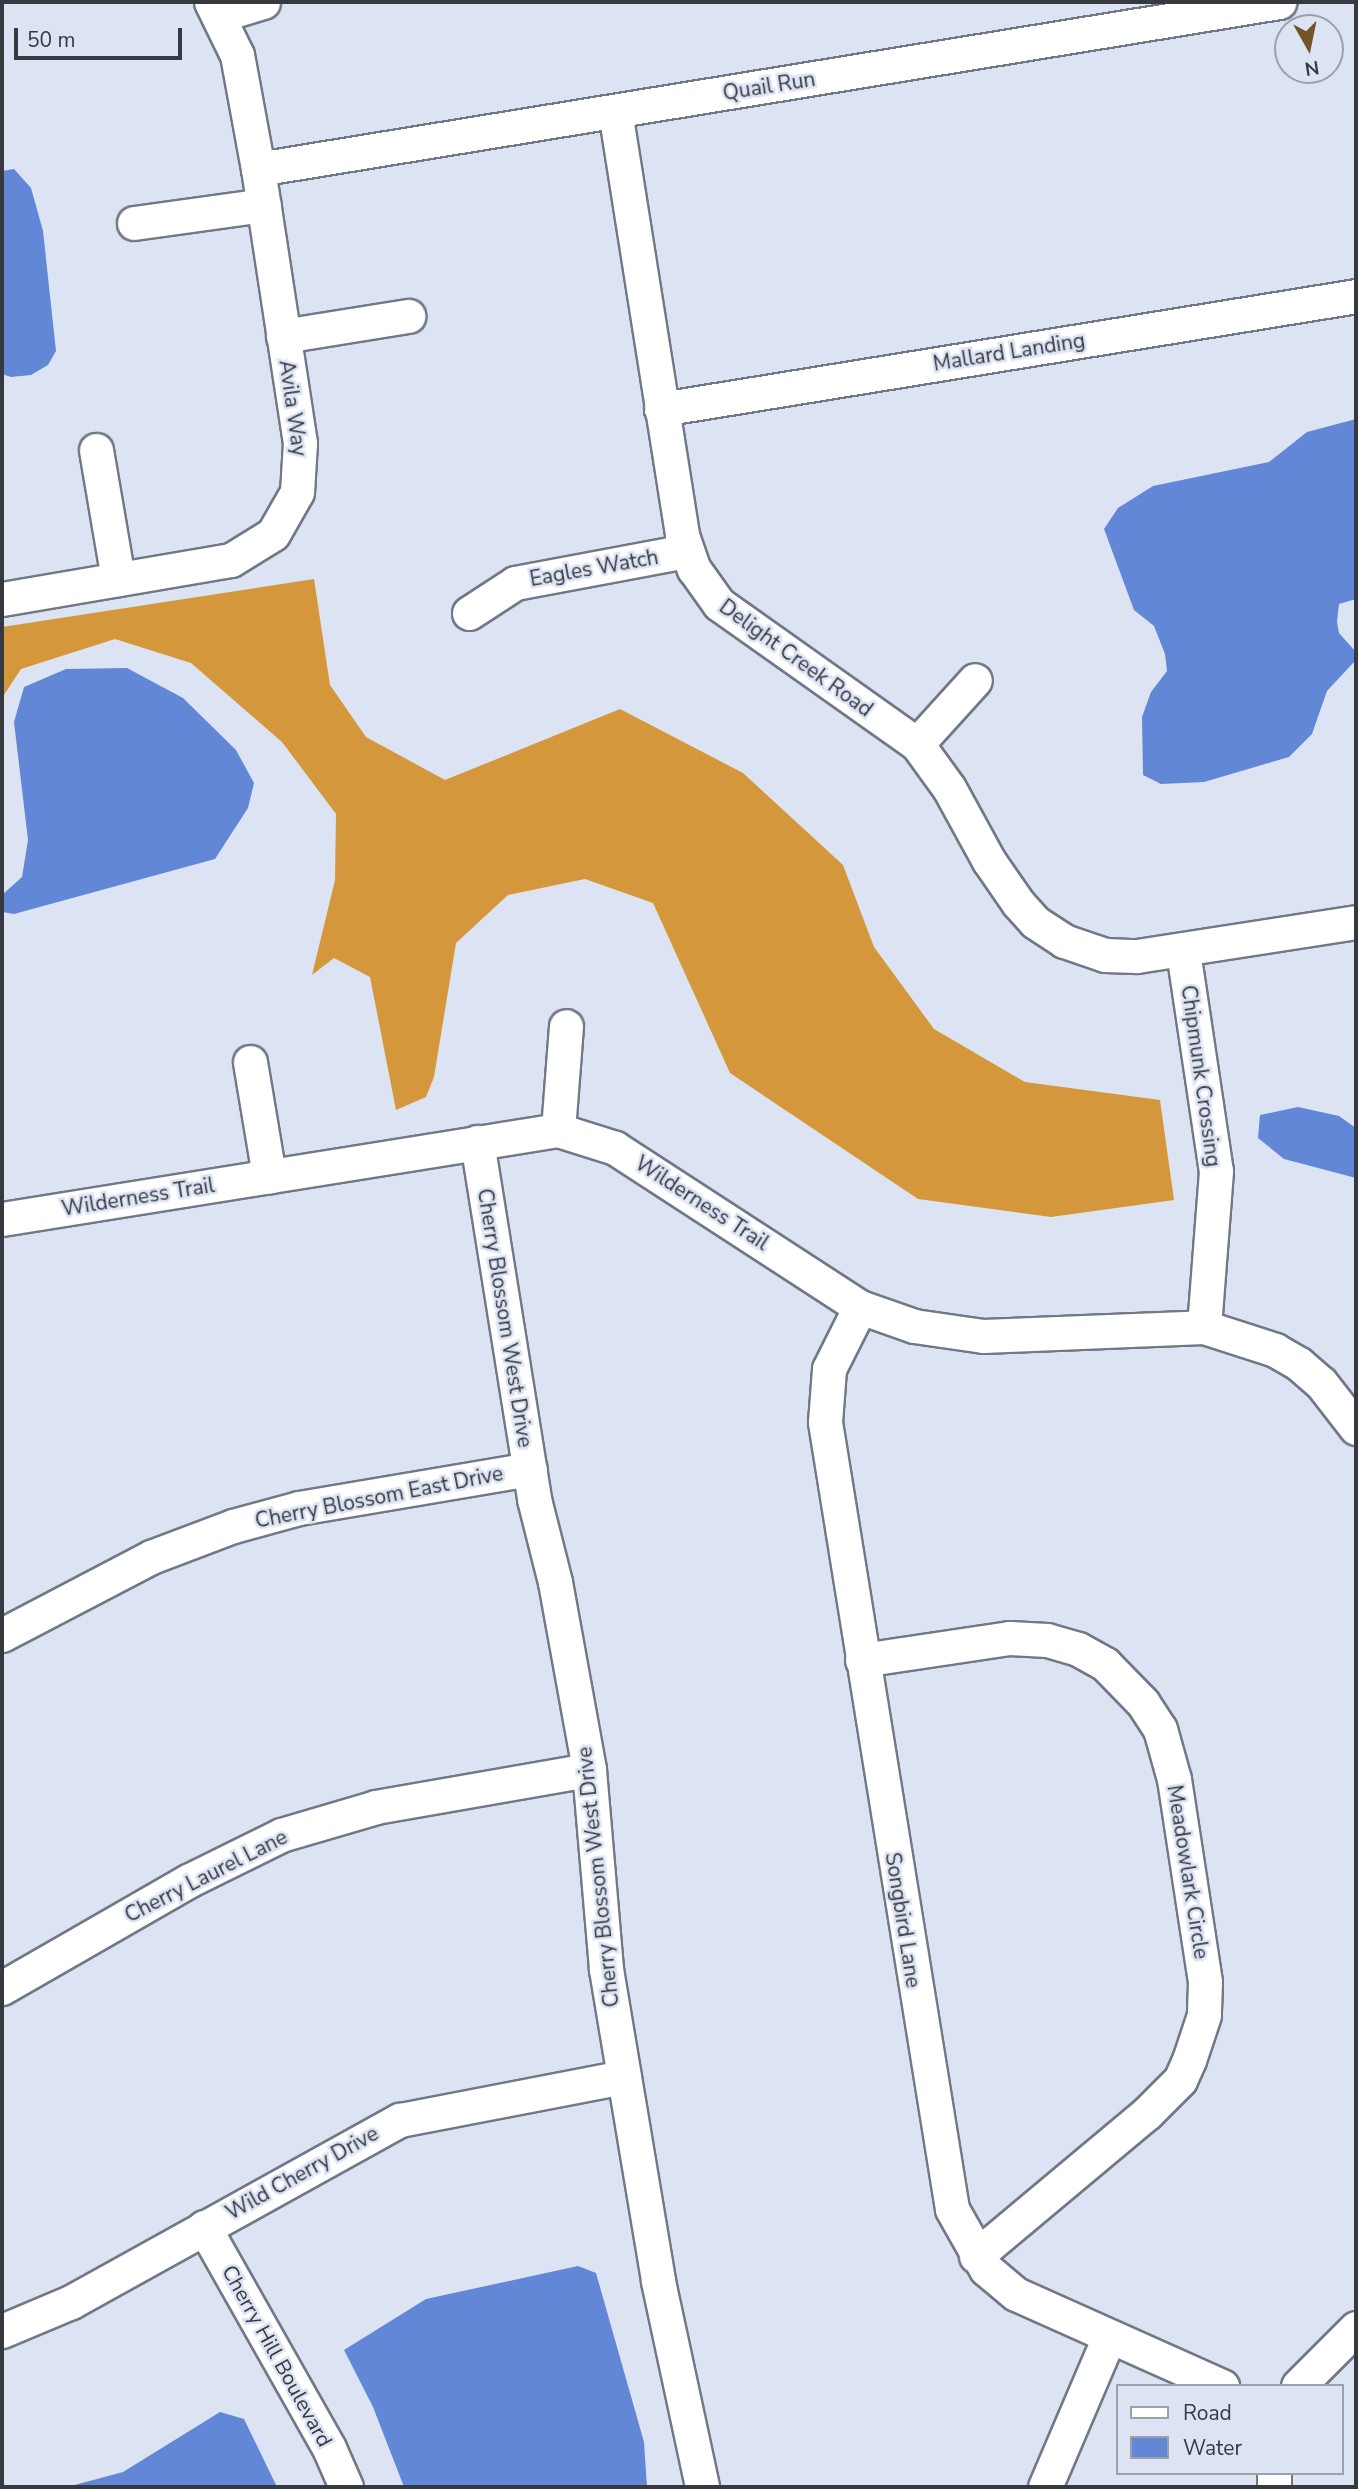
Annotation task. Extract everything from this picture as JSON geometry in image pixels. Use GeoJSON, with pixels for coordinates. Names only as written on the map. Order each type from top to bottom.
{"type":"FeatureCollection","features":[{"type":"Feature","properties":{"kind":"street"},"geometry":{"type":"LineString","coordinates":[[216,9],[263,2]]}},
{"type":"Feature","properties":{"kind":"street","name":"Quail Run"},"geometry":{"type":"LineString","coordinates":[[258,169],[1279,2]]}},
{"type":"Feature","properties":{"kind":"street","name":"Avila Way"},"geometry":{"type":"LineString","coordinates":[[2,599],[231,560],[260,545],[284,520],[297,492],[301,459],[258,169],[240,68],[216,9]]}},
{"type":"Feature","properties":{"kind":"street","name":"Delight Creek Road"},"geometry":{"type":"LineString","coordinates":[[615,111],[686,551],[704,587],[740,622],[917,744],[949,788],[989,861],[1035,922],[1073,945],[1105,955],[1183,951],[1356,922]]}},
{"type":"Feature","properties":{"kind":"street"},"geometry":{"type":"LineString","coordinates":[[134,223],[264,205]]}},
{"type":"Feature","properties":{"kind":"street","name":"Mallard Landing"},"geometry":{"type":"LineString","coordinates":[[661,409],[1356,296]]}},
{"type":"Feature","properties":{"kind":"street"},"geometry":{"type":"LineString","coordinates":[[283,336],[408,316]]}},
{"type":"Feature","properties":{"kind":"street"},"geometry":{"type":"LineString","coordinates":[[96,450],[118,579]]}},
{"type":"Feature","properties":{"kind":"street","name":"Eagles Watch"},"geometry":{"type":"LineString","coordinates":[[469,612],[515,583],[686,551]]}},
{"type":"Feature","properties":{"kind":"street"},"geometry":{"type":"LineString","coordinates":[[917,744],[975,680]]}},
{"type":"Feature","properties":{"kind":"street","name":"Chipmunk Crossing"},"geometry":{"type":"LineString","coordinates":[[1183,951],[1216,1171],[1204,1327]]}},
{"type":"Feature","properties":{"kind":"street"},"geometry":{"type":"LineString","coordinates":[[558,1130],[566,1026]]}},
{"type":"Feature","properties":{"kind":"street"},"geometry":{"type":"LineString","coordinates":[[250,1062],[270,1176]]}},
{"type":"Feature","properties":{"kind":"street","name":"Wilderness Trail"},"geometry":{"type":"LineString","coordinates":[[2,1219],[558,1130],[615,1148],[860,1307],[914,1326],[959,1334],[1204,1327],[1275,1350],[1299,1364],[1321,1383],[1356,1428]]}},
{"type":"Feature","properties":{"kind":"street","name":"Cherry Blossom West Drive"},"geometry":{"type":"LineString","coordinates":[[477,1142],[530,1469],[589,1770],[606,1969],[658,2281],[702,2487]]}},
{"type":"Feature","properties":{"kind":"street","name":"Songbird Lane"},"geometry":{"type":"LineString","coordinates":[[860,1307],[829,1368],[825,1422],[945,2185],[961,2232],[976,2256],[1016,2294],[1108,2339],[1217,2384]]}},
{"type":"Feature","properties":{"kind":"street","name":"Cherry Blossom East Drive"},"geometry":{"type":"LineString","coordinates":[[2,1635],[140,1562],[233,1527],[299,1508],[530,1469]]}},
{"type":"Feature","properties":{"kind":"street","name":"Meadowlark Circle"},"geometry":{"type":"LineString","coordinates":[[862,1660],[1009,1638],[1064,1643],[1105,1664],[1143,1703],[1160,1729],[1173,1771],[1205,1982],[1198,2039],[1180,2080],[1166,2096],[976,2256]]}},
{"type":"Feature","properties":{"kind":"street","name":"Cherry Laurel Lane"},"geometry":{"type":"LineString","coordinates":[[2,1987],[188,1881],[281,1835],[376,1807],[589,1770]]}},
{"type":"Feature","properties":{"kind":"street","name":"Wild Cherry Drive"},"geometry":{"type":"LineString","coordinates":[[2,2331],[71,2302],[400,2120],[624,2077]]}},
{"type":"Feature","properties":{"kind":"street","name":"Cherry Hill Boulevard"},"geometry":{"type":"LineString","coordinates":[[204,2227],[329,2448],[346,2487]]}},
{"type":"Feature","properties":{"kind":"street"},"geometry":{"type":"LineString","coordinates":[[1300,2384],[1321,2358],[1356,2328]]}},
{"type":"Feature","properties":{"kind":"street"},"geometry":{"type":"LineString","coordinates":[[1045,2487],[1108,2339]]}},
{"type":"Feature","properties":{"kind":"shaded area"},"geometry":{"type":"Polygon","coordinates":[[[314,579],[330,685],[366,737],[445,780],[620,709],[743,773],[843,865],[874,947],[934,1029],[1025,1082],[1160,1100],[1174,1200],[1051,1217],[918,1199],[730,1073],[653,903],[585,879],[508,895],[456,943],[434,1077],[426,1097],[396,1110],[370,977],[334,958],[312,975],[335,880],[336,814],[282,742],[191,663],[115,639],[21,669],[2,698],[2,627],[314,579]]]}},
{"type":"Feature","properties":{"kind":"water"},"geometry":{"type":"Polygon","coordinates":[[[14,169],[31,188],[43,231],[56,351],[48,365],[31,375],[11,377],[2,374],[2,171],[14,169]]]}},
{"type":"Feature","properties":{"kind":"water"},"geometry":{"type":"Polygon","coordinates":[[[1356,419],[1356,599],[1339,604],[1337,622],[1339,633],[1355,651],[1355,661],[1327,691],[1312,734],[1289,757],[1204,782],[1161,784],[1143,775],[1142,717],[1151,692],[1167,671],[1165,654],[1154,626],[1134,610],[1104,529],[1118,508],[1153,486],[1269,462],[1307,432],[1356,419]]]}},
{"type":"Feature","properties":{"kind":"water"},"geometry":{"type":"Polygon","coordinates":[[[127,668],[183,698],[236,750],[254,783],[248,808],[215,859],[14,914],[2,912],[2,895],[22,877],[28,840],[14,722],[24,687],[66,669],[127,668]]]}},
{"type":"Feature","properties":{"kind":"water"},"geometry":{"type":"Polygon","coordinates":[[[1298,1107],[1339,1116],[1356,1128],[1356,1178],[1284,1159],[1258,1138],[1260,1115],[1298,1107]]]}},
{"type":"Feature","properties":{"kind":"water"},"geometry":{"type":"Polygon","coordinates":[[[578,2266],[596,2273],[644,2442],[647,2487],[404,2487],[373,2407],[344,2350],[426,2299],[578,2266]]]}},
{"type":"Feature","properties":{"kind":"water"},"geometry":{"type":"Polygon","coordinates":[[[220,2412],[244,2419],[277,2487],[67,2487],[123,2472],[220,2412]]]}}]}
